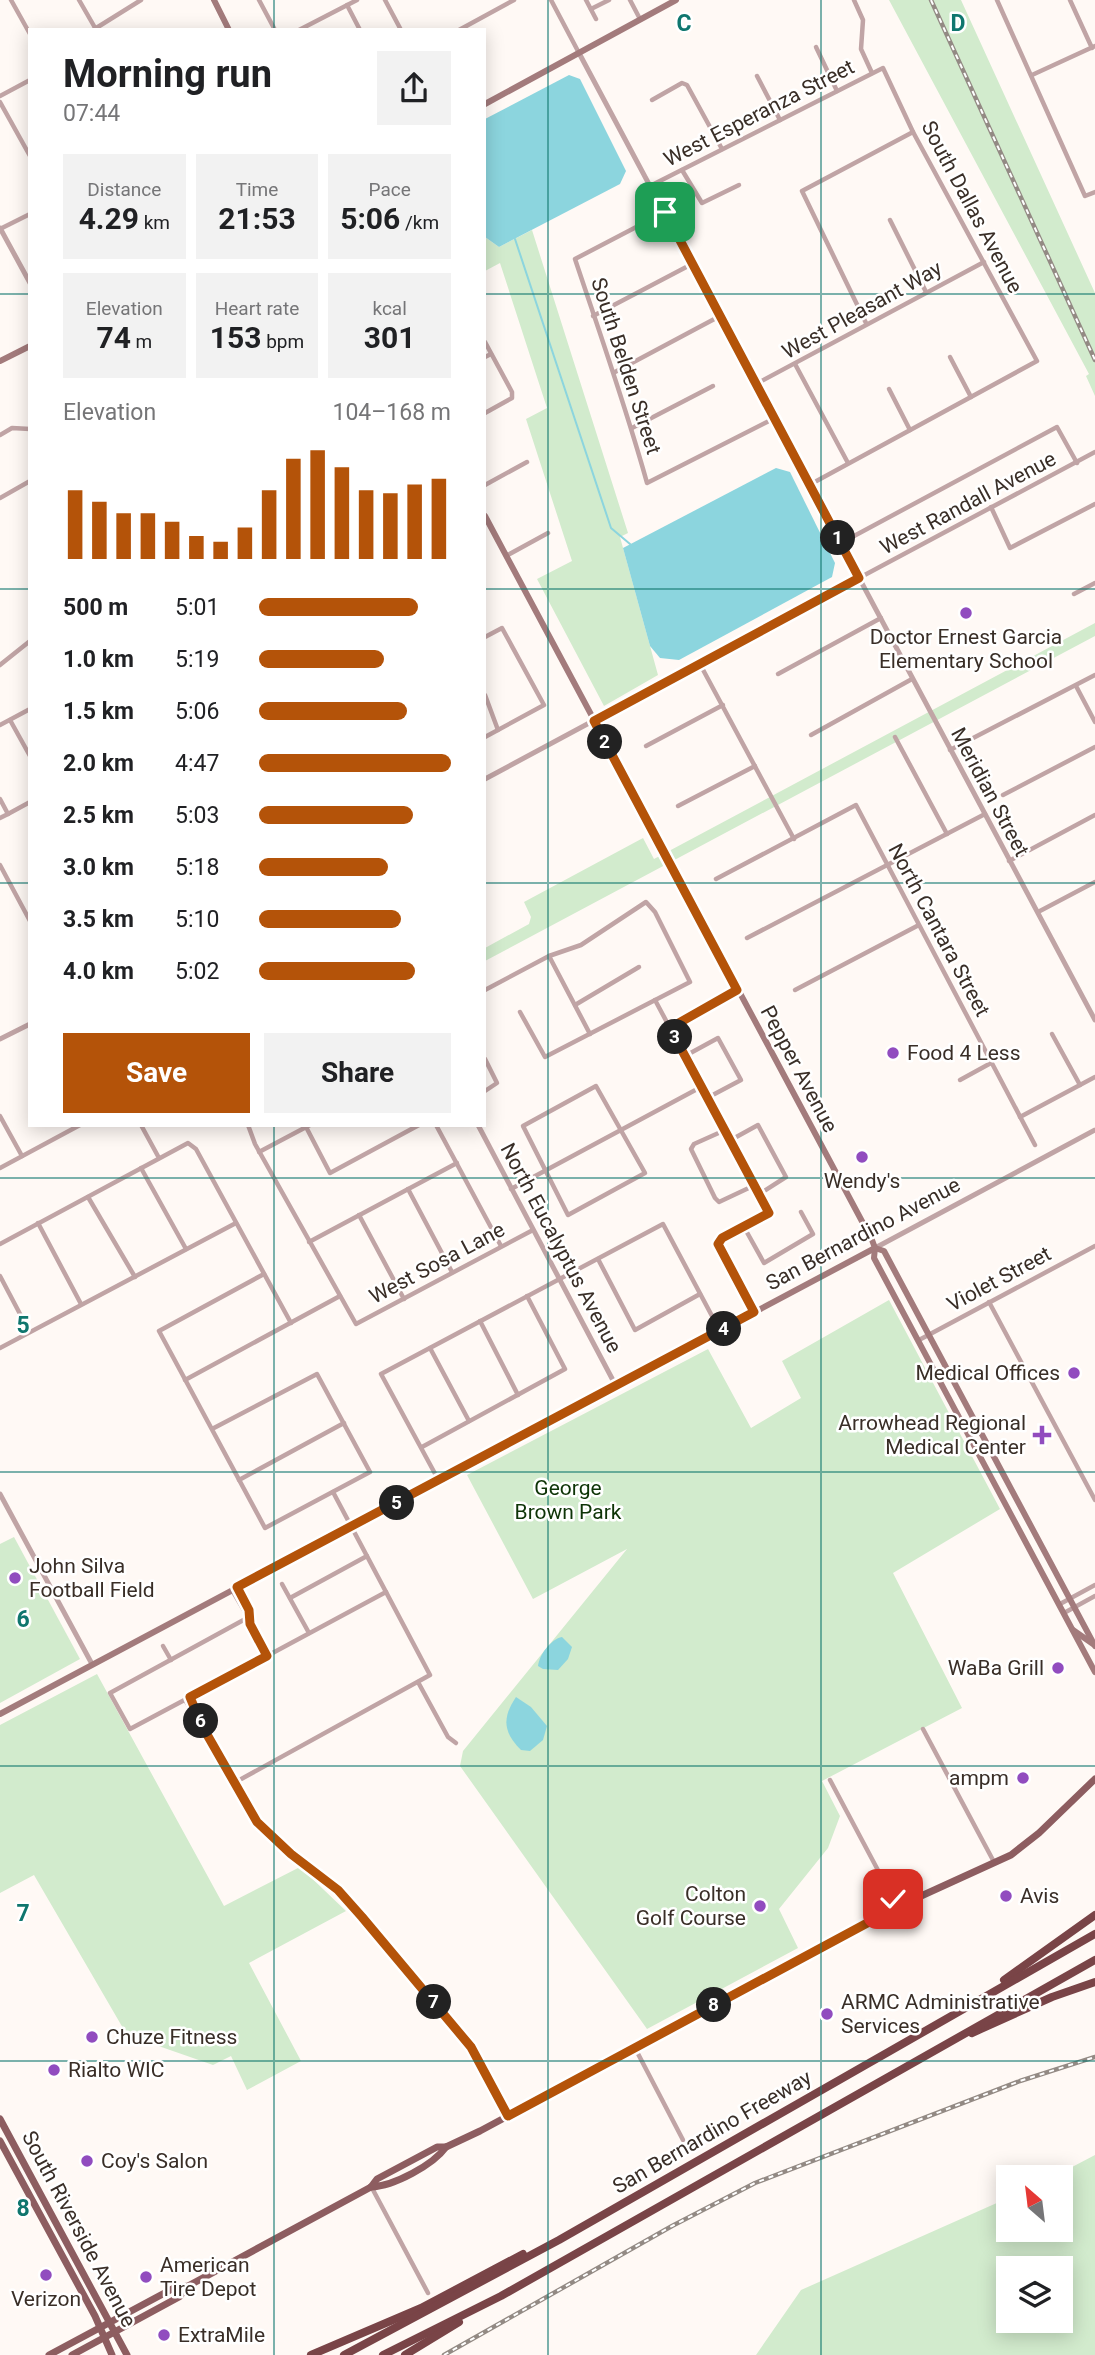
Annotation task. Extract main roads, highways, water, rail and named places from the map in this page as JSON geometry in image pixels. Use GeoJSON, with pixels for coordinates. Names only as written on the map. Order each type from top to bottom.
{"type":"FeatureCollection","features":[{"type":"Feature","properties":{"kind":"highway"},"geometry":{"type":"LineString","coordinates":[[964,2008],[1095,1915]]}},
{"type":"Feature","properties":{"kind":"highway","name":"San Bernardino Freeway"},"geometry":{"type":"LineString","coordinates":[[344,2355],[559,2240],[1095,1934]]}},
{"type":"Feature","properties":{"kind":"highway","name":"San Bernardino Freeway"},"geometry":{"type":"LineString","coordinates":[[383,2355],[480,2307],[1095,1960]]}},
{"type":"Feature","properties":{"kind":"highway"},"geometry":{"type":"LineString","coordinates":[[925,2054],[1052,1997],[1095,1982]]}},
{"type":"Feature","properties":{"kind":"highway"},"geometry":{"type":"LineString","coordinates":[[311,2355],[421,2308],[496,2267],[559,2240]]}},
{"type":"Feature","properties":{"kind":"highway"},"geometry":{"type":"LineString","coordinates":[[405,2355],[480,2307]]}},
{"type":"Feature","properties":{"kind":"main road"},"geometry":{"type":"LineString","coordinates":[[214,0],[228,28]]}},
{"type":"Feature","properties":{"kind":"main road"},"geometry":{"type":"LineString","coordinates":[[486,103],[676,0]]}},
{"type":"Feature","properties":{"kind":"main road"},"geometry":{"type":"LineString","coordinates":[[0,361],[28,347]]}},
{"type":"Feature","properties":{"kind":"main road","name":"Pepper Avenue"},"geometry":{"type":"LineString","coordinates":[[486,518],[876,1248],[874,1258],[1095,1672]]}},
{"type":"Feature","properties":{"kind":"main road","name":"Pepper Avenue"},"geometry":{"type":"LineString","coordinates":[[876,1248],[884,1251],[1094,1645]]}},
{"type":"Feature","properties":{"kind":"main road","name":"San Bernardino Avenue"},"geometry":{"type":"LineString","coordinates":[[0,1714],[876,1248]]}},
{"type":"Feature","properties":{"kind":"main road"},"geometry":{"type":"LineString","coordinates":[[1073,1630],[1094,1645]]}},
{"type":"Feature","properties":{"kind":"main road"},"geometry":{"type":"LineString","coordinates":[[49,2355],[174,2288],[188,2286],[371,2187],[383,2187],[426,2164],[446,2147],[897,1907],[995,1863],[1040,1833],[1095,1779]]}},
{"type":"Feature","properties":{"kind":"main road","name":"South Riverside Avenue"},"geometry":{"type":"LineString","coordinates":[[0,2119],[110,2335],[127,2355]]}},
{"type":"Feature","properties":{"kind":"main road","name":"South Riverside Avenue"},"geometry":{"type":"LineString","coordinates":[[0,2141],[105,2325],[110,2335],[111,2355]]}},
{"type":"Feature","properties":{"kind":"main road"},"geometry":{"type":"LineString","coordinates":[[72,2355],[179,2297],[188,2286]]}},
{"type":"Feature","properties":{"kind":"water"},"geometry":{"type":"Polygon","coordinates":[[[569,75],[580,79],[626,171],[620,184],[499,247],[486,238],[486,118],[569,75]]]}},
{"type":"Feature","properties":{"kind":"water"},"geometry":{"type":"Polygon","coordinates":[[[776,468],[790,472],[835,563],[832,577],[679,660],[660,658],[650,646],[623,548],[776,468]]]}},
{"type":"Feature","properties":{"kind":"water"},"geometry":{"type":"Polygon","coordinates":[[[562,1637],[572,1647],[568,1659],[558,1670],[538,1666],[546,1648],[562,1637]]]}},
{"type":"Feature","properties":{"kind":"water"},"geometry":{"type":"Polygon","coordinates":[[[516,1697],[531,1707],[547,1726],[543,1740],[530,1751],[521,1750],[506,1725],[508,1712],[516,1697]]]}},
{"type":"Feature","properties":{"kind":"waterway"},"geometry":{"type":"LineString","coordinates":[[515,239],[611,528],[630,544]]}},
{"type":"Feature","properties":{"kind":"railway"},"geometry":{"type":"LineString","coordinates":[[931,0],[1095,360]]}},
{"type":"Feature","properties":{"kind":"railway"},"geometry":{"type":"LineString","coordinates":[[444,2355],[672,2226],[755,2183],[1020,2081],[1095,2057]]}},
{"type":"Feature","properties":{"kind":"place","name":"Doctor Ernest Garcia Elementary School"},"geometry":{"type":"Point","coordinates":[966,613]}},
{"type":"Feature","properties":{"kind":"place","name":"Food 4 Less"},"geometry":{"type":"Point","coordinates":[893,1053]}},
{"type":"Feature","properties":{"kind":"place","name":"Wendy's"},"geometry":{"type":"Point","coordinates":[862,1157]}},
{"type":"Feature","properties":{"kind":"place","name":"Medical Offices"},"geometry":{"type":"Point","coordinates":[1074,1373]}},
{"type":"Feature","properties":{"kind":"place","name":"Arrowhead Regional Medical Center"},"geometry":{"type":"Point","coordinates":[1042,1435]}},
{"type":"Feature","properties":{"kind":"place","name":"John Silva Football Field"},"geometry":{"type":"Point","coordinates":[15,1578]}},
{"type":"Feature","properties":{"kind":"place","name":"WaBa Grill"},"geometry":{"type":"Point","coordinates":[1058,1668]}},
{"type":"Feature","properties":{"kind":"place","name":"ampm"},"geometry":{"type":"Point","coordinates":[1023,1778]}},
{"type":"Feature","properties":{"kind":"place","name":"Avis"},"geometry":{"type":"Point","coordinates":[1006,1896]}},
{"type":"Feature","properties":{"kind":"place","name":"Colton Golf Course"},"geometry":{"type":"Point","coordinates":[760,1906]}},
{"type":"Feature","properties":{"kind":"place","name":"ARMC Administrative Services"},"geometry":{"type":"Point","coordinates":[827,2014]}},
{"type":"Feature","properties":{"kind":"place","name":"Chuze Fitness"},"geometry":{"type":"Point","coordinates":[92,2037]}},
{"type":"Feature","properties":{"kind":"place","name":"Rialto WIC"},"geometry":{"type":"Point","coordinates":[54,2070]}},
{"type":"Feature","properties":{"kind":"place","name":"Coy's Salon"},"geometry":{"type":"Point","coordinates":[87,2161]}},
{"type":"Feature","properties":{"kind":"place","name":"Verizon"},"geometry":{"type":"Point","coordinates":[46,2275]}},
{"type":"Feature","properties":{"kind":"place","name":"American Tire Depot"},"geometry":{"type":"Point","coordinates":[146,2277]}},
{"type":"Feature","properties":{"kind":"place","name":"ExtraMile"},"geometry":{"type":"Point","coordinates":[164,2335]}},
{"type":"Feature","properties":{"kind":"park label","name":"George Brown Park"},"geometry":{"type":"Point","coordinates":[568,1500]}}]}
